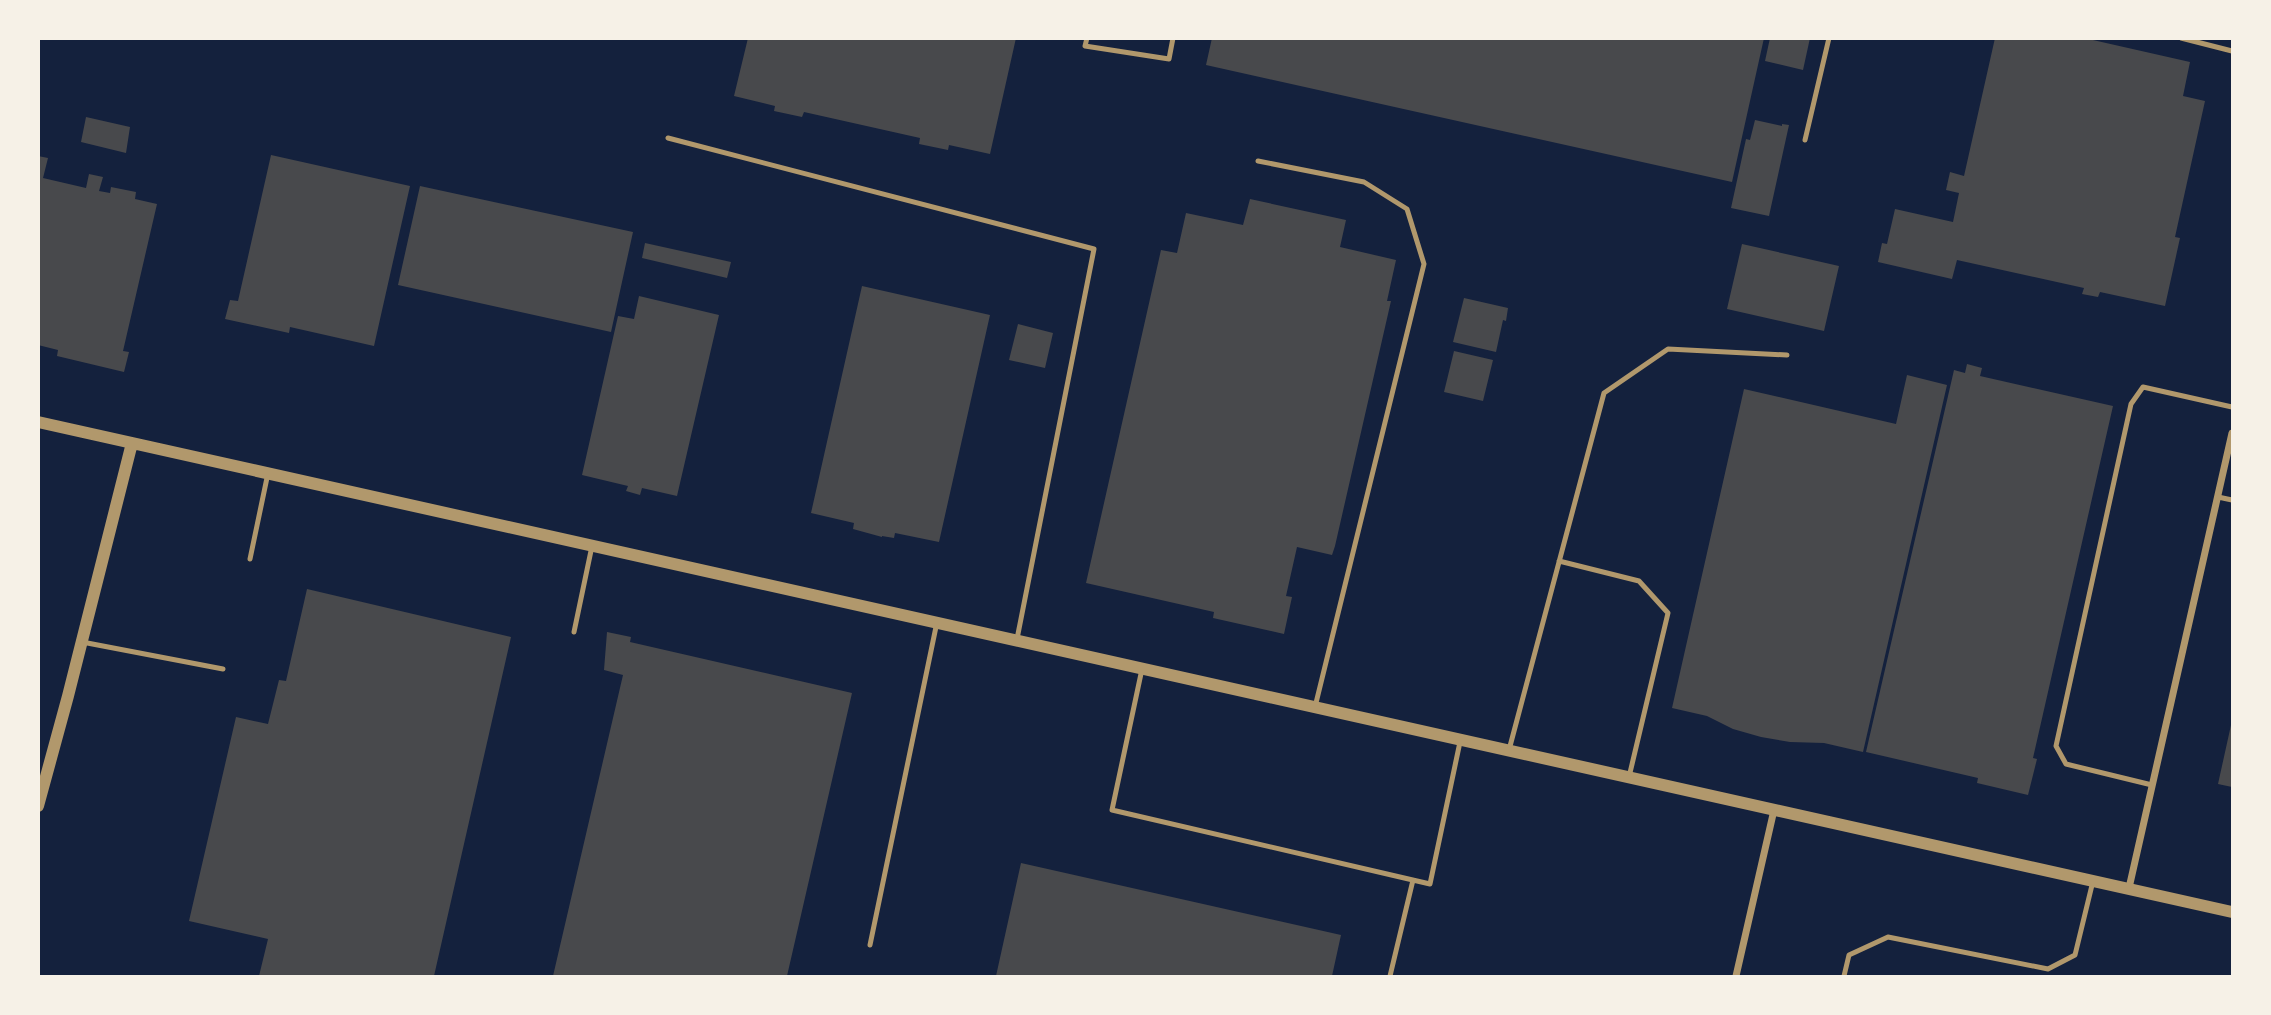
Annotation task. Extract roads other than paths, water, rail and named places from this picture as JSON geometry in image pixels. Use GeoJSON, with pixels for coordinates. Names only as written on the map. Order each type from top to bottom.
{"type":"FeatureCollection","features":[{"type":"Feature","properties":{"kind":"street"},"geometry":{"type":"LineString","coordinates":[[38,422],[2232,910]]}},
{"type":"Feature","properties":{"kind":"street"},"geometry":{"type":"LineString","coordinates":[[2129,888],[2232,433]]}},
{"type":"Feature","properties":{"kind":"street"},"geometry":{"type":"LineString","coordinates":[[38,806],[131,443]]}},
{"type":"Feature","properties":{"kind":"street"},"geometry":{"type":"LineString","coordinates":[[1736,976],[1774,810]]}},
{"type":"Feature","properties":{"kind":"lane"},"geometry":{"type":"LineString","coordinates":[[1087,38],[1085,46],[1168,59],[1173,38]]}},
{"type":"Feature","properties":{"kind":"lane"},"geometry":{"type":"LineString","coordinates":[[1805,140],[1829,38]]}},
{"type":"Feature","properties":{"kind":"lane"},"geometry":{"type":"LineString","coordinates":[[2181,38],[2232,51]]}},
{"type":"Feature","properties":{"kind":"lane"},"geometry":{"type":"LineString","coordinates":[[668,138],[1094,249],[1017,640]]}},
{"type":"Feature","properties":{"kind":"lane"},"geometry":{"type":"LineString","coordinates":[[1258,162],[1364,182],[1407,209],[1424,264],[1315,707]]}},
{"type":"Feature","properties":{"kind":"lane"},"geometry":{"type":"LineString","coordinates":[[1509,750],[1604,393],[1668,349],[1787,355]]}},
{"type":"Feature","properties":{"kind":"lane"},"geometry":{"type":"LineString","coordinates":[[2152,785],[2066,764],[2056,746],[2131,404],[2143,387],[2232,407]]}},
{"type":"Feature","properties":{"kind":"lane"},"geometry":{"type":"LineString","coordinates":[[250,559],[268,473]]}},
{"type":"Feature","properties":{"kind":"lane"},"geometry":{"type":"LineString","coordinates":[[2218,497],[2232,500]]}},
{"type":"Feature","properties":{"kind":"lane"},"geometry":{"type":"LineString","coordinates":[[574,632],[592,546]]}},
{"type":"Feature","properties":{"kind":"lane"},"geometry":{"type":"LineString","coordinates":[[1559,561],[1639,582],[1668,613],[1629,777]]}},
{"type":"Feature","properties":{"kind":"lane"},"geometry":{"type":"LineString","coordinates":[[870,945],[937,622]]}},
{"type":"Feature","properties":{"kind":"lane"},"geometry":{"type":"LineString","coordinates":[[82,642],[223,669]]}},
{"type":"Feature","properties":{"kind":"lane"},"geometry":{"type":"LineString","coordinates":[[1142,668],[1112,810],[1430,884],[1461,740]]}},
{"type":"Feature","properties":{"kind":"lane"},"geometry":{"type":"LineString","coordinates":[[1390,976],[1413,880]]}},
{"type":"Feature","properties":{"kind":"lane"},"geometry":{"type":"LineString","coordinates":[[1844,976],[1849,955],[1888,937],[2048,970],[2075,955],[2093,881]]}}]}
